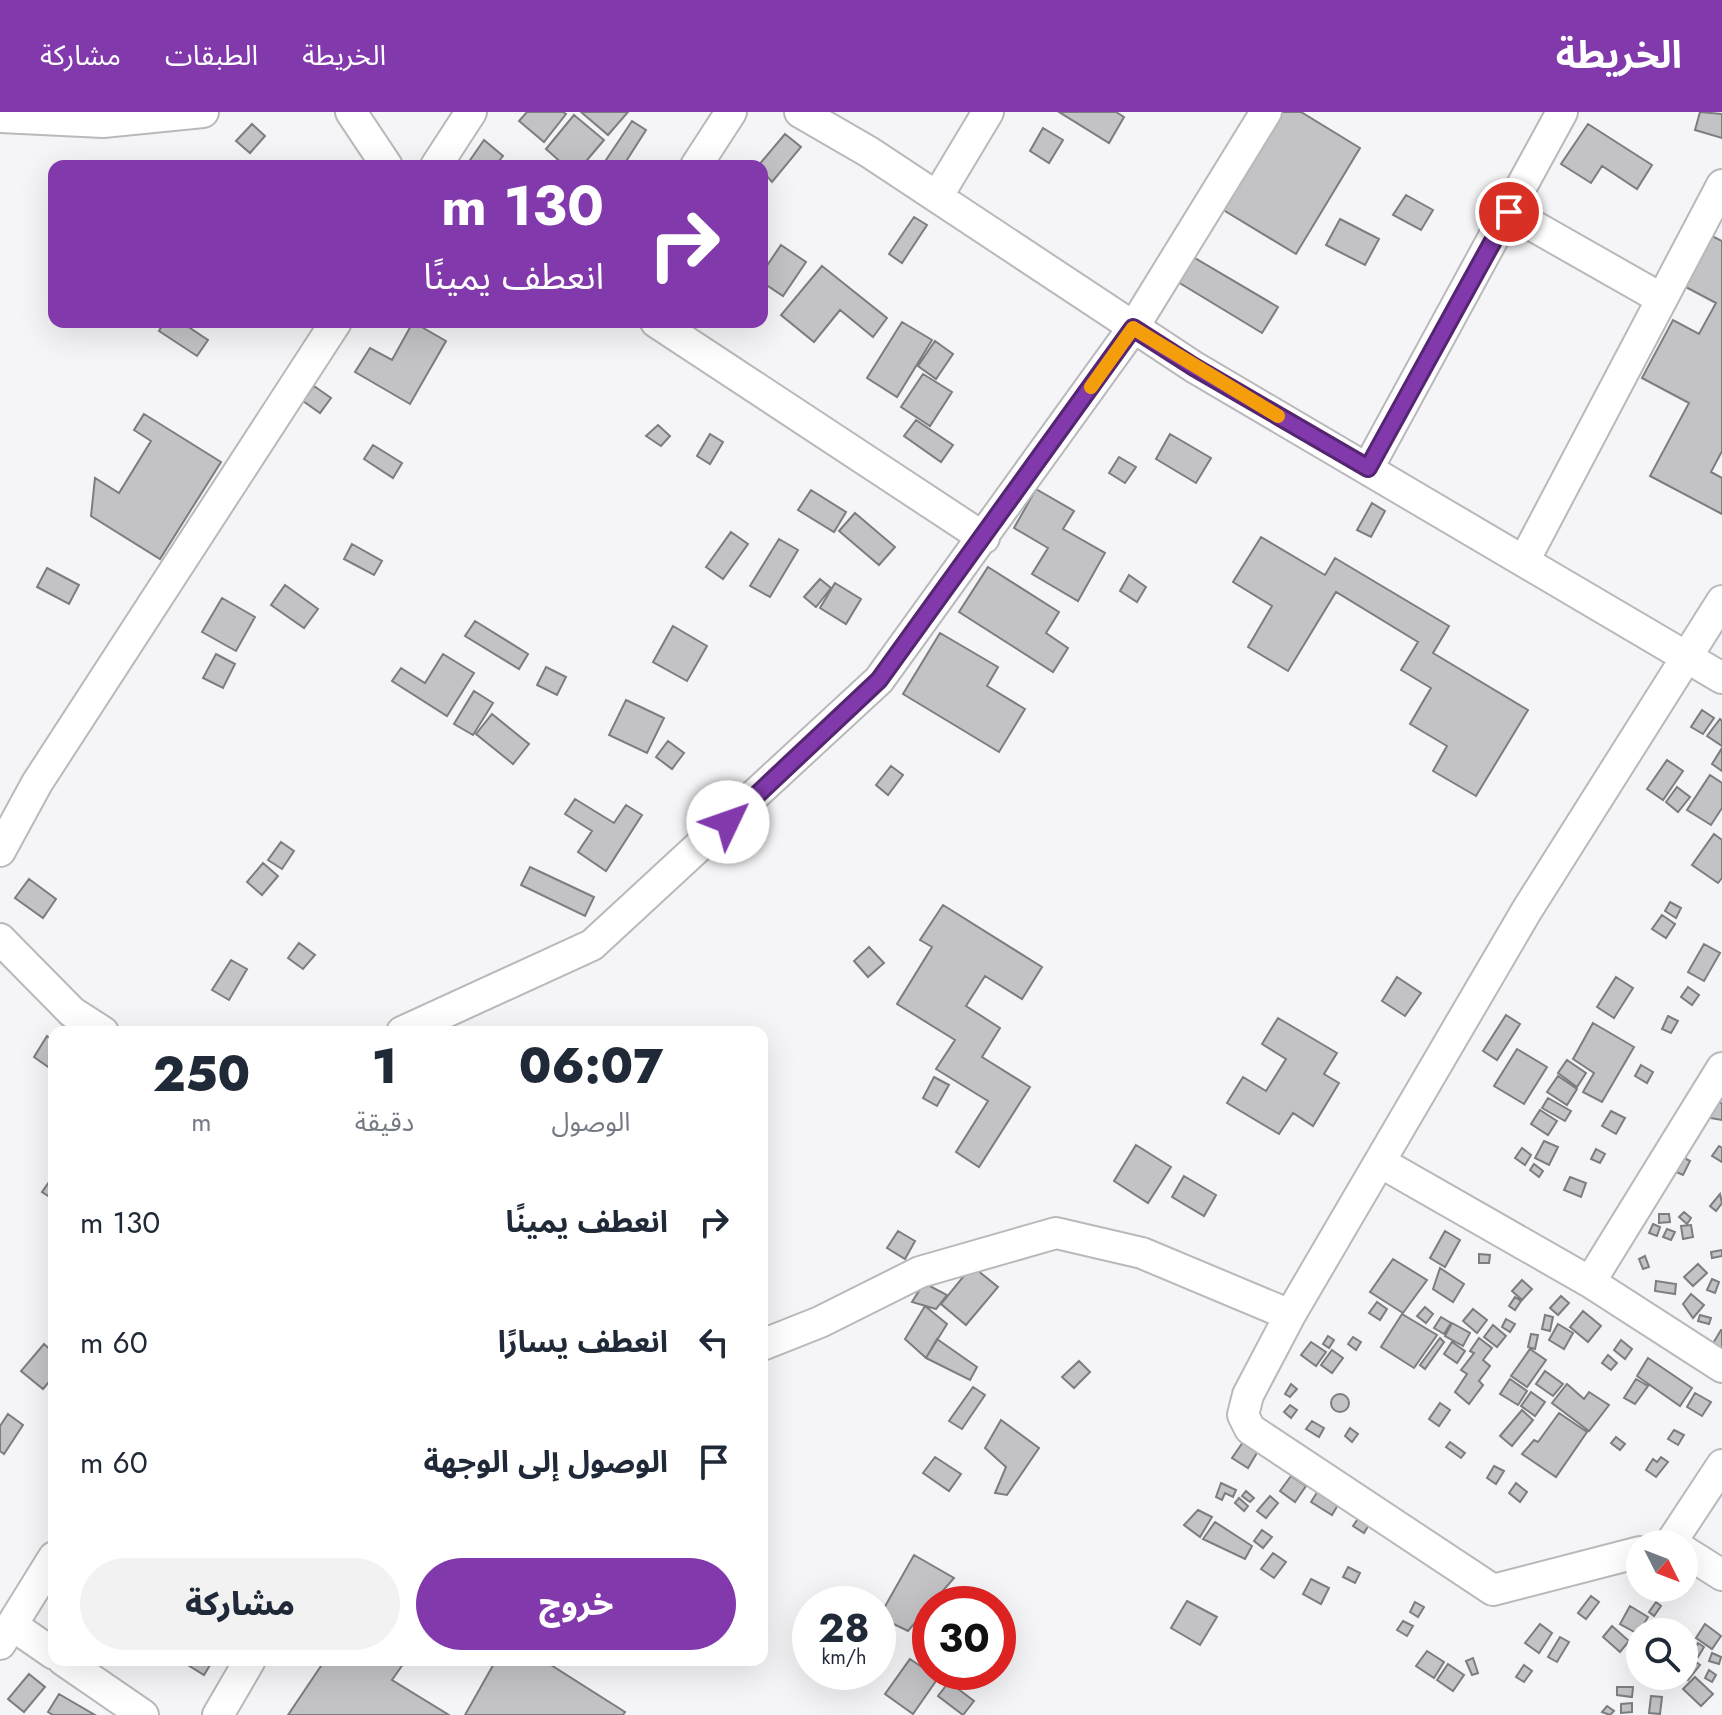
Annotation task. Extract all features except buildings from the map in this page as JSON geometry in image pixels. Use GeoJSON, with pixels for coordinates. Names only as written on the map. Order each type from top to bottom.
{"type":"FeatureCollection","features":[{"type":"Feature","properties":{"kind":"street"},"geometry":{"type":"LineString","coordinates":[[0,117],[103,122],[203,112]]}},
{"type":"Feature","properties":{"kind":"street"},"geometry":{"type":"LineString","coordinates":[[351,112],[383,160]]}},
{"type":"Feature","properties":{"kind":"street"},"geometry":{"type":"LineString","coordinates":[[440,160],[471,112]]}},
{"type":"Feature","properties":{"kind":"street"},"geometry":{"type":"LineString","coordinates":[[700,160],[731,112]]}},
{"type":"Feature","properties":{"kind":"street"},"geometry":{"type":"LineString","coordinates":[[800,112],[937,197],[1194,367],[1525,559],[1722,678]]}},
{"type":"Feature","properties":{"kind":"street"},"geometry":{"type":"LineString","coordinates":[[937,197],[988,112]]}},
{"type":"Feature","properties":{"kind":"street"},"geometry":{"type":"LineString","coordinates":[[415,1026],[592,945],[879,680],[1133,328],[1266,112]]}},
{"type":"Feature","properties":{"kind":"street"},"geometry":{"type":"LineString","coordinates":[[1368,468],[1562,112]]}},
{"type":"Feature","properties":{"kind":"street"},"geometry":{"type":"LineString","coordinates":[[1525,559],[1722,185]]}},
{"type":"Feature","properties":{"kind":"street"},"geometry":{"type":"LineString","coordinates":[[1509,212],[1662,299]]}},
{"type":"Feature","properties":{"kind":"street"},"geometry":{"type":"LineString","coordinates":[[0,851],[37,783],[332,328]]}},
{"type":"Feature","properties":{"kind":"street"},"geometry":{"type":"LineString","coordinates":[[665,328],[984,538]]}},
{"type":"Feature","properties":{"kind":"street"},"geometry":{"type":"LineString","coordinates":[[1626,1556],[1493,1590],[1250,1429],[1243,1415],[1248,1395],[1290,1315],[1527,910],[1722,601]]}},
{"type":"Feature","properties":{"kind":"street"},"geometry":{"type":"LineString","coordinates":[[0,939],[72,1012],[94,1026]]}},
{"type":"Feature","properties":{"kind":"street"},"geometry":{"type":"LineString","coordinates":[[1590,1282],[1722,1068]]}},
{"type":"Feature","properties":{"kind":"street"},"geometry":{"type":"LineString","coordinates":[[1380,1162],[1590,1282],[1722,1367]]}},
{"type":"Feature","properties":{"kind":"street"},"geometry":{"type":"LineString","coordinates":[[768,1343],[820,1322],[920,1272],[1056,1233],[1142,1253],[1290,1315]]}},
{"type":"Feature","properties":{"kind":"street"},"geometry":{"type":"LineString","coordinates":[[1681,1530],[1722,1465]]}},
{"type":"Feature","properties":{"kind":"street"},"geometry":{"type":"LineString","coordinates":[[1698,1560],[1722,1575]]}},
{"type":"Feature","properties":{"kind":"street"},"geometry":{"type":"LineString","coordinates":[[48,1567],[6,1634],[48,1652]]}},
{"type":"Feature","properties":{"kind":"street"},"geometry":{"type":"LineString","coordinates":[[72,1666],[143,1715]]}},
{"type":"Feature","properties":{"kind":"street"},"geometry":{"type":"LineString","coordinates":[[218,1715],[247,1666]]}},
{"type":"Feature","properties":{"kind":"slow traffic"},"geometry":{"type":"LineString","coordinates":[[1091,387],[1133,328],[1278,416]]}},
{"type":"Feature","properties":{"kind":"route"},"geometry":{"type":"LineString","coordinates":[[728,822],[879,680],[1133,328],[1368,468],[1509,212]]}}]}
